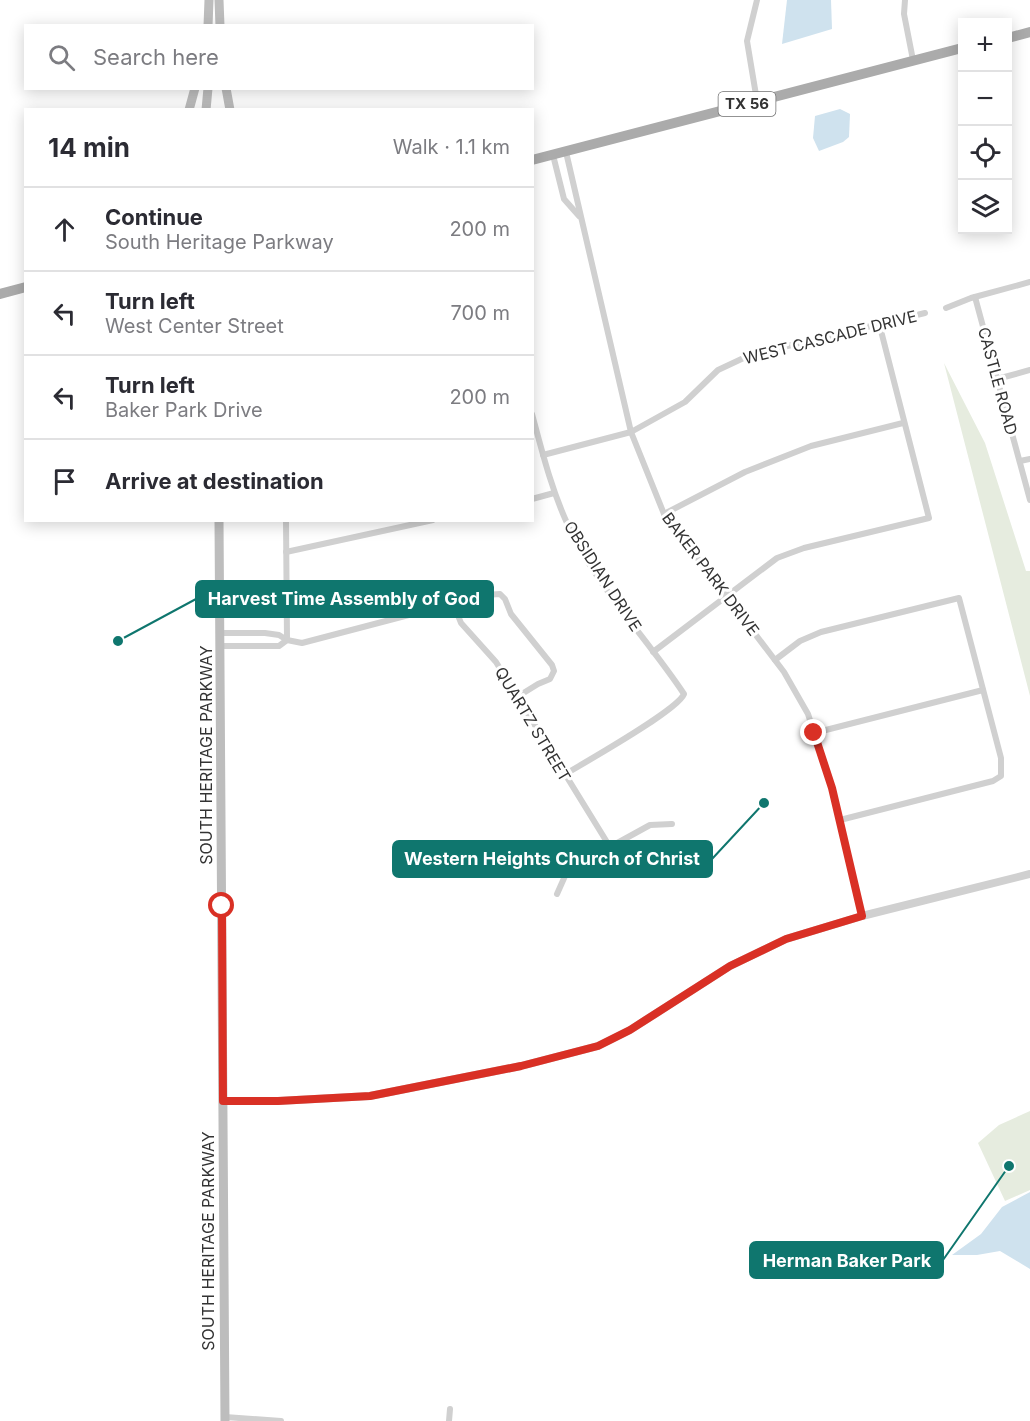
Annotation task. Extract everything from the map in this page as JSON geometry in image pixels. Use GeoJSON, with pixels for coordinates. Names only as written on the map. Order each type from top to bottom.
{"type":"FeatureCollection","features":[{"type":"Feature","properties":{"kind":"main road"},"geometry":{"type":"LineString","coordinates":[[208,24],[209,0]]}},
{"type":"Feature","properties":{"kind":"main road"},"geometry":{"type":"LineString","coordinates":[[213,24],[214,0]]}},
{"type":"Feature","properties":{"kind":"main road"},"geometry":{"type":"LineString","coordinates":[[219,0],[220,24]]}},
{"type":"Feature","properties":{"kind":"main road"},"geometry":{"type":"LineString","coordinates":[[1012,37],[1030,32]]}},
{"type":"Feature","properties":{"kind":"main road","name":"TX 56"},"geometry":{"type":"LineString","coordinates":[[534,160],[958,49]]}},
{"type":"Feature","properties":{"kind":"main road"},"geometry":{"type":"LineString","coordinates":[[190,108],[194,90]]}},
{"type":"Feature","properties":{"kind":"main road"},"geometry":{"type":"LineString","coordinates":[[206,108],[208,90]]}},
{"type":"Feature","properties":{"kind":"main road"},"geometry":{"type":"LineString","coordinates":[[226,90],[230,108]]}},
{"type":"Feature","properties":{"kind":"main road"},"geometry":{"type":"LineString","coordinates":[[0,294],[24,288]]}},
{"type":"Feature","properties":{"kind":"main road","name":"SOUTH HERITAGE PARKWAY"},"geometry":{"type":"LineString","coordinates":[[219,522],[225,1419]]}},
{"type":"Feature","properties":{"kind":"street"},"geometry":{"type":"LineString","coordinates":[[757,0],[747,41],[757,101]]}},
{"type":"Feature","properties":{"kind":"street"},"geometry":{"type":"LineString","coordinates":[[905,0],[904,14],[913,60]]}},
{"type":"Feature","properties":{"kind":"street","name":"BAKER PARK DRIVE"},"geometry":{"type":"LineString","coordinates":[[566,152],[631,432],[664,514],[784,672],[808,714],[832,788],[862,916]]}},
{"type":"Feature","properties":{"kind":"street"},"geometry":{"type":"LineString","coordinates":[[553,155],[564,199],[581,218]]}},
{"type":"Feature","properties":{"kind":"street"},"geometry":{"type":"LineString","coordinates":[[946,308],[975,297],[1030,282]]}},
{"type":"Feature","properties":{"kind":"street","name":"CASTLE ROAD"},"geometry":{"type":"LineString","coordinates":[[975,297],[1030,500]]}},
{"type":"Feature","properties":{"kind":"street","name":"WEST CASCADE DRIVE"},"geometry":{"type":"LineString","coordinates":[[543,455],[631,432],[686,402],[718,370],[750,355],[926,313]]}},
{"type":"Feature","properties":{"kind":"street"},"geometry":{"type":"LineString","coordinates":[[653,652],[777,558],[804,548],[929,518],[879,323]]}},
{"type":"Feature","properties":{"kind":"street"},"geometry":{"type":"LineString","coordinates":[[997,379],[1030,370]]}},
{"type":"Feature","properties":{"kind":"street","name":"OBSIDIAN DRIVE"},"geometry":{"type":"LineString","coordinates":[[534,421],[554,493],[568,526],[613,598],[684,694],[681,700],[652,721],[564,775]]}},
{"type":"Feature","properties":{"kind":"street"},"geometry":{"type":"LineString","coordinates":[[664,514],[745,472],[811,446],[903,423]]}},
{"type":"Feature","properties":{"kind":"street"},"geometry":{"type":"LineString","coordinates":[[1020,461],[1030,459]]}},
{"type":"Feature","properties":{"kind":"street"},"geometry":{"type":"LineString","coordinates":[[534,498],[554,493]]}},
{"type":"Feature","properties":{"kind":"street"},"geometry":{"type":"LineString","coordinates":[[286,522],[288,640]]}},
{"type":"Feature","properties":{"kind":"street"},"geometry":{"type":"LineString","coordinates":[[286,552],[424,522]]}},
{"type":"Feature","properties":{"kind":"street"},"geometry":{"type":"LineString","coordinates":[[220,633],[266,633],[302,643],[485,595],[500,594],[512,614],[552,665],[554,671],[550,679],[517,697]]}},
{"type":"Feature","properties":{"kind":"street"},"geometry":{"type":"LineString","coordinates":[[775,660],[800,641],[821,632],[959,598],[1000,758],[1000,776],[993,781],[840,820]]}},
{"type":"Feature","properties":{"kind":"street","name":"QUARTZ STREET"},"geometry":{"type":"LineString","coordinates":[[453,603],[461,623],[496,662],[610,847]]}},
{"type":"Feature","properties":{"kind":"street"},"geometry":{"type":"LineString","coordinates":[[220,646],[279,646],[288,640]]}},
{"type":"Feature","properties":{"kind":"street"},"geometry":{"type":"LineString","coordinates":[[814,733],[983,690]]}},
{"type":"Feature","properties":{"kind":"street"},"geometry":{"type":"LineString","coordinates":[[557,894],[565,876],[610,847],[650,825],[672,824]]}},
{"type":"Feature","properties":{"kind":"street"},"geometry":{"type":"LineString","coordinates":[[223,1101],[278,1101],[370,1096],[521,1066],[598,1046],[630,1030],[730,966],[786,939],[862,916],[1030,874]]}},
{"type":"Feature","properties":{"kind":"street"},"geometry":{"type":"LineString","coordinates":[[449,1421],[450,1409]]}},
{"type":"Feature","properties":{"kind":"street"},"geometry":{"type":"LineString","coordinates":[[225,1419],[281,1421]]}},
{"type":"Feature","properties":{"kind":"shaded area"},"geometry":{"type":"Polygon","coordinates":[[[944,363],[985,443],[1026,571],[1030,571],[1030,696],[944,363]]]}},
{"type":"Feature","properties":{"kind":"shaded area"},"geometry":{"type":"Polygon","coordinates":[[[1030,1111],[1030,1190],[1005,1201],[978,1143],[999,1125],[1030,1111]]]}},
{"type":"Feature","properties":{"kind":"water"},"geometry":{"type":"Polygon","coordinates":[[[787,0],[831,0],[832,29],[782,44],[787,0]]]}},
{"type":"Feature","properties":{"kind":"water"},"geometry":{"type":"Polygon","coordinates":[[[840,109],[850,114],[849,137],[843,142],[819,151],[813,138],[815,116],[840,109]]]}},
{"type":"Feature","properties":{"kind":"water"},"geometry":{"type":"Polygon","coordinates":[[[1030,1192],[1030,1269],[1000,1251],[977,1255],[952,1255],[981,1234],[1002,1207],[1030,1192]]]}},
{"type":"Feature","properties":{"kind":"place","name":"Harvest Time Assembly of God"},"geometry":{"type":"Point","coordinates":[118,641]}},
{"type":"Feature","properties":{"kind":"place","name":"Western Heights Church of Christ"},"geometry":{"type":"Point","coordinates":[764,803]}},
{"type":"Feature","properties":{"kind":"place","name":"Herman Baker Park"},"geometry":{"type":"Point","coordinates":[1009,1166]}},
{"type":"Feature","properties":{"kind":"route"},"geometry":{"type":"LineString","coordinates":[[222,906],[223,1101],[278,1101],[370,1096],[521,1066],[598,1046],[630,1030],[730,966],[786,939],[862,916],[832,788],[814,733]]}}]}
